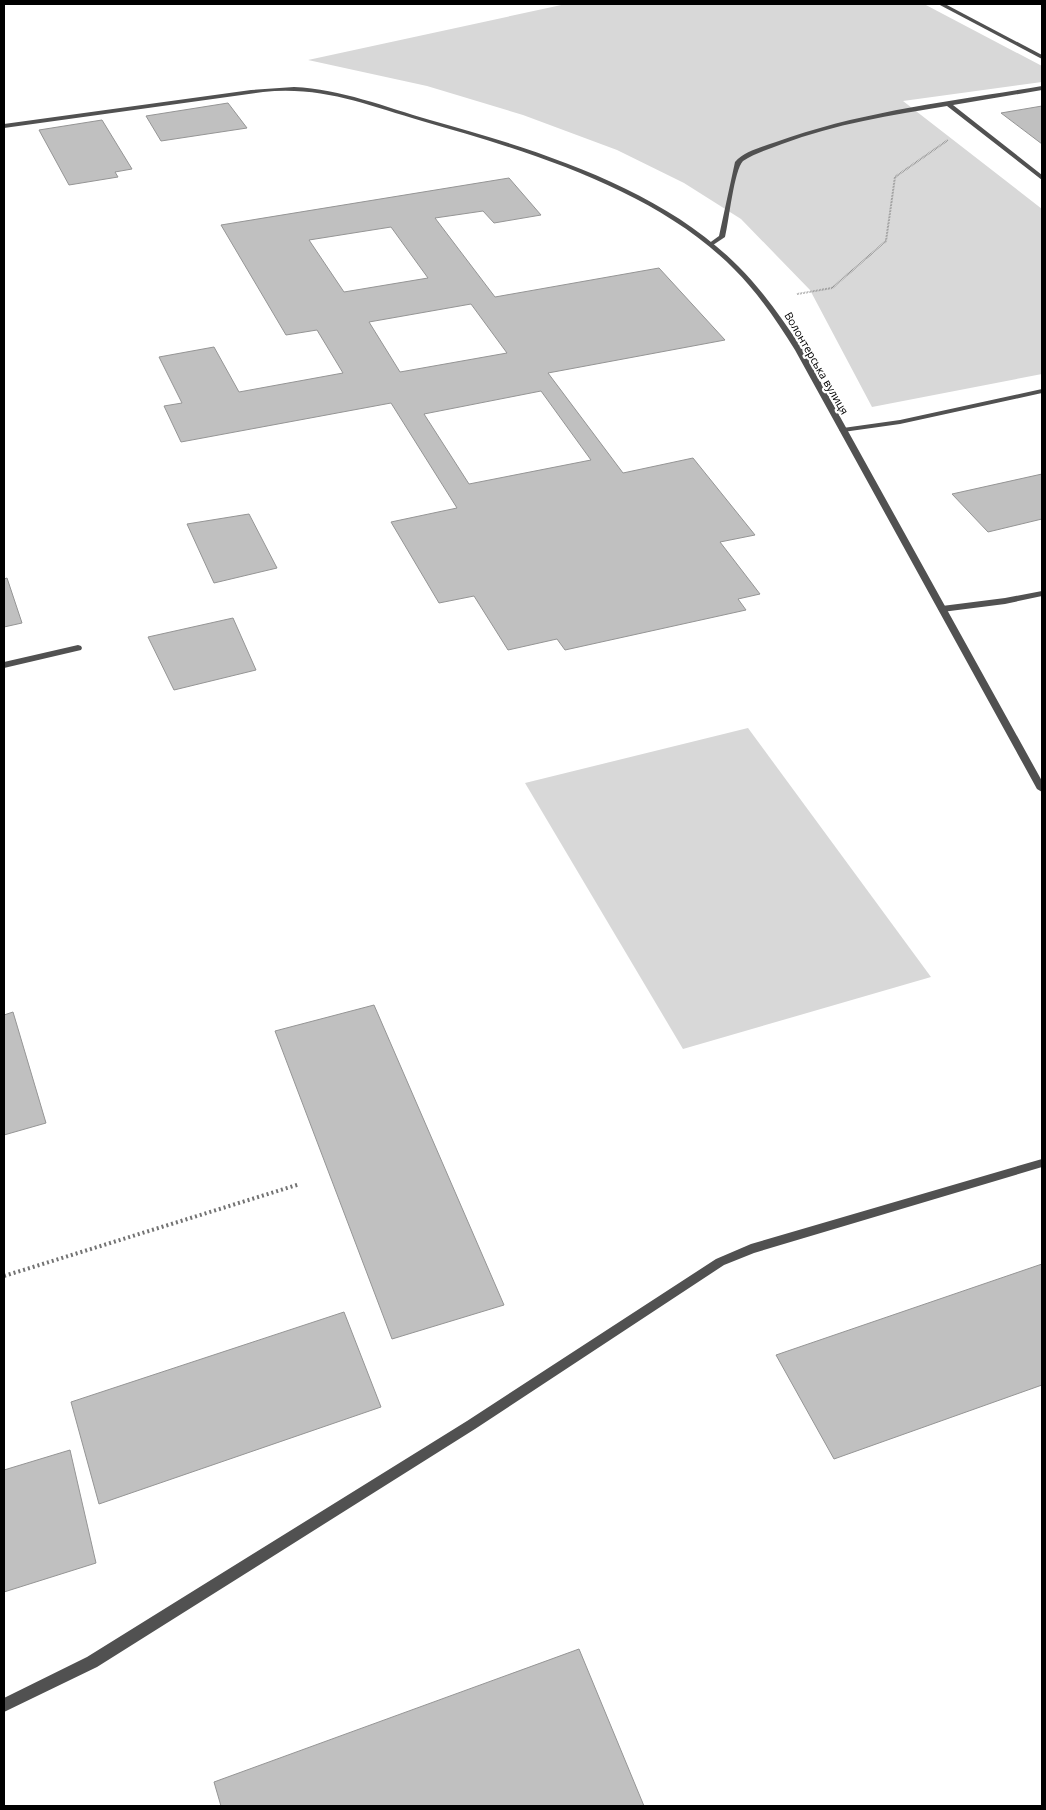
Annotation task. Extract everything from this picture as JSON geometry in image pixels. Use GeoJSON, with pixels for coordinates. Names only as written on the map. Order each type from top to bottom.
{"type":"FeatureCollection","features":[{"type":"Feature","properties":{"kind":"street"},"geometry":{"type":"LineString","coordinates":[[941,4],[1042,57]]}},
{"type":"Feature","properties":{"kind":"street"},"geometry":{"type":"LineString","coordinates":[[710,244],[722,237],[730,203],[734,169],[736,163],[744,158],[782,141],[828,127],[1042,88]]}},
{"type":"Feature","properties":{"kind":"street","name":"Волонтерська вулиця"},"geometry":{"type":"LineString","coordinates":[[4,126],[284,89],[318,91],[513,145],[557,160],[640,199],[683,224],[710,244],[744,275],[799,350],[1042,789]]}},
{"type":"Feature","properties":{"kind":"street"},"geometry":{"type":"LineString","coordinates":[[948,104],[1042,178]]}},
{"type":"Feature","properties":{"kind":"street"},"geometry":{"type":"LineString","coordinates":[[843,430],[900,422],[1042,391]]}},
{"type":"Feature","properties":{"kind":"street"},"geometry":{"type":"LineString","coordinates":[[942,609],[1042,594]]}},
{"type":"Feature","properties":{"kind":"street"},"geometry":{"type":"LineString","coordinates":[[4,666],[78,648]]}},
{"type":"Feature","properties":{"kind":"street"},"geometry":{"type":"LineString","coordinates":[[4,1705],[92,1662],[479,1420],[720,1262],[751,1249],[1042,1163]]}},
{"type":"Feature","properties":{"kind":"path"},"geometry":{"type":"LineString","coordinates":[[764,300],[832,288],[886,241],[895,177],[945,144],[966,118]]}},
{"type":"Feature","properties":{"kind":"path"},"geometry":{"type":"LineString","coordinates":[[4,1276],[300,1184]]}},
{"type":"Feature","properties":{"kind":"shaded area"},"geometry":{"type":"Polygon","coordinates":[[[566,4],[924,4],[1042,66],[1042,82],[903,101],[1042,209],[1042,374],[872,407],[810,290],[741,219],[684,183],[617,150],[523,115],[427,86],[308,60],[566,4]]]}},
{"type":"Feature","properties":{"kind":"shaded area"},"geometry":{"type":"Polygon","coordinates":[[[748,728],[931,977],[683,1049],[525,783],[748,728]]]}},
{"type":"Feature","properties":{"kind":"building"},"geometry":{"type":"Polygon","coordinates":[[[228,103],[247,128],[161,141],[146,116],[228,103]]]}},
{"type":"Feature","properties":{"kind":"building"},"geometry":{"type":"Polygon","coordinates":[[[1042,106],[1042,144],[1001,113],[1042,106]]]}},
{"type":"Feature","properties":{"kind":"building"},"geometry":{"type":"Polygon","coordinates":[[[102,120],[132,169],[115,172],[118,177],[69,185],[39,130],[102,120]]]}},
{"type":"Feature","properties":{"kind":"building"},"geometry":{"type":"Polygon","coordinates":[[[509,178],[541,215],[494,223],[483,211],[435,218],[495,297],[659,268],[725,340],[548,373],[623,473],[693,458],[755,535],[720,542],[760,594],[738,599],[746,610],[565,650],[557,639],[508,650],[474,596],[439,603],[391,522],[457,508],[391,403],[181,442],[164,406],[182,403],[159,357],[214,347],[239,392],[343,373],[317,330],[286,335],[221,225],[509,178]],[[391,227],[309,240],[344,292],[428,278],[391,227]],[[471,304],[369,322],[400,372],[507,353],[471,304]],[[541,391],[424,414],[469,484],[591,460],[541,391]]]}},
{"type":"Feature","properties":{"kind":"building"},"geometry":{"type":"Polygon","coordinates":[[[1042,474],[1042,519],[988,532],[952,494],[1042,474]]]}},
{"type":"Feature","properties":{"kind":"building"},"geometry":{"type":"Polygon","coordinates":[[[249,514],[277,568],[214,583],[187,524],[249,514]]]}},
{"type":"Feature","properties":{"kind":"building"},"geometry":{"type":"Polygon","coordinates":[[[7,578],[22,623],[4,627],[4,579],[7,578]]]}},
{"type":"Feature","properties":{"kind":"building"},"geometry":{"type":"Polygon","coordinates":[[[233,618],[256,670],[174,690],[148,637],[233,618]]]}},
{"type":"Feature","properties":{"kind":"building"},"geometry":{"type":"Polygon","coordinates":[[[374,1005],[504,1305],[392,1339],[275,1031],[374,1005]]]}},
{"type":"Feature","properties":{"kind":"building"},"geometry":{"type":"Polygon","coordinates":[[[13,1012],[46,1123],[4,1135],[4,1015],[13,1012]]]}},
{"type":"Feature","properties":{"kind":"building"},"geometry":{"type":"Polygon","coordinates":[[[1042,1264],[1042,1385],[834,1459],[776,1355],[1042,1264]]]}},
{"type":"Feature","properties":{"kind":"building"},"geometry":{"type":"Polygon","coordinates":[[[344,1312],[381,1407],[99,1504],[71,1402],[344,1312]]]}},
{"type":"Feature","properties":{"kind":"building"},"geometry":{"type":"Polygon","coordinates":[[[70,1450],[96,1563],[4,1592],[4,1470],[70,1450]]]}},
{"type":"Feature","properties":{"kind":"building"},"geometry":{"type":"Polygon","coordinates":[[[579,1649],[644,1806],[221,1806],[214,1782],[579,1649]]]}}]}
